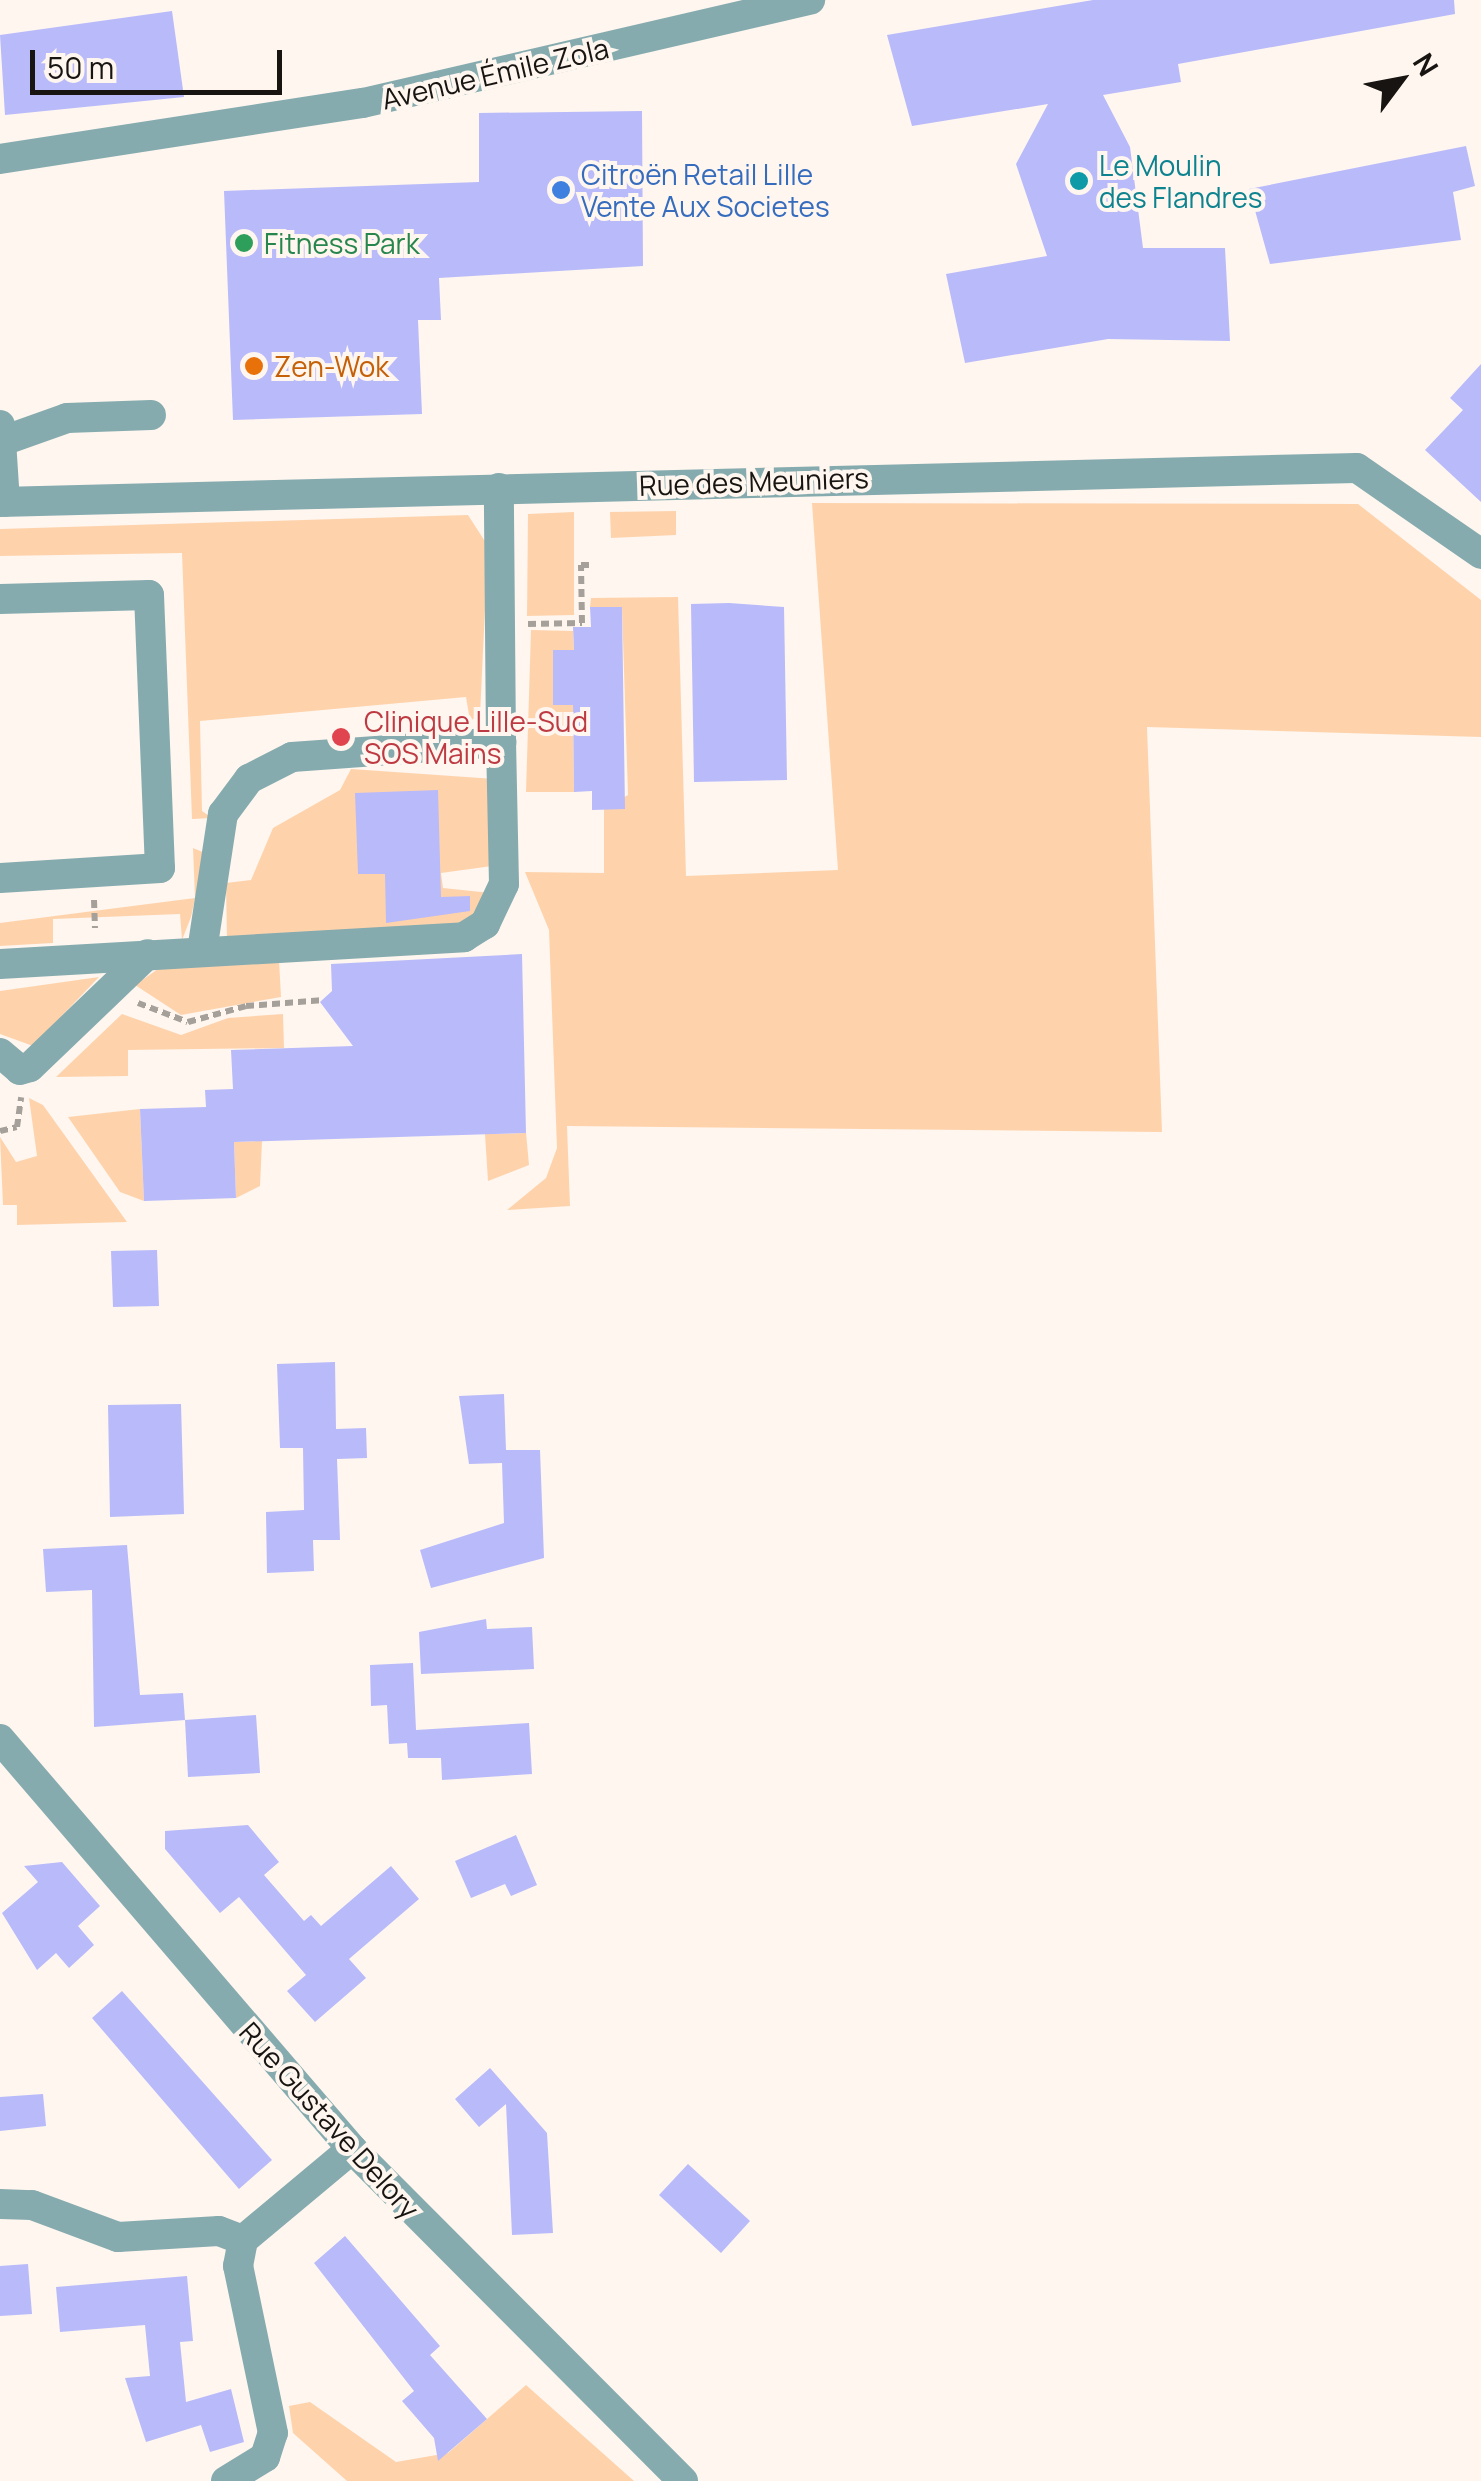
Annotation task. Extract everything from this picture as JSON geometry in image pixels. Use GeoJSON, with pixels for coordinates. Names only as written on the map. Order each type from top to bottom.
{"type":"FeatureCollection","features":[{"type":"Feature","properties":{"kind":"street","name":"Avenue Émile Zola"},"geometry":{"type":"LineString","coordinates":[[0,159],[349,106],[810,0]]}},
{"type":"Feature","properties":{"kind":"street"},"geometry":{"type":"LineString","coordinates":[[1,442],[67,418],[151,414]]}},
{"type":"Feature","properties":{"kind":"street"},"geometry":{"type":"LineString","coordinates":[[0,421],[2,502]]}},
{"type":"Feature","properties":{"kind":"street","name":"Rue des Meuniers"},"geometry":{"type":"LineString","coordinates":[[2,502],[1358,468],[1481,554]]}},
{"type":"Feature","properties":{"kind":"street"},"geometry":{"type":"LineString","coordinates":[[0,964],[442,941],[485,924],[504,884],[499,488]]}},
{"type":"Feature","properties":{"kind":"street"},"geometry":{"type":"LineString","coordinates":[[0,599],[148,595],[160,868],[0,878]]}},
{"type":"Feature","properties":{"kind":"street"},"geometry":{"type":"LineString","coordinates":[[202,951],[223,814],[249,779],[292,756],[501,742]]}},
{"type":"Feature","properties":{"kind":"street"},"geometry":{"type":"LineString","coordinates":[[7,1068],[121,981],[148,954]]}},
{"type":"Feature","properties":{"kind":"street","name":"Rue Gustave Delory"},"geometry":{"type":"LineString","coordinates":[[0,1739],[352,2149],[683,2481]]}},
{"type":"Feature","properties":{"kind":"street"},"geometry":{"type":"LineString","coordinates":[[226,2481],[264,2457],[274,2433],[238,2266],[243,2240],[352,2149]]}},
{"type":"Feature","properties":{"kind":"street"},"geometry":{"type":"LineString","coordinates":[[0,2204],[32,2205],[118,2237],[219,2230],[243,2240]]}},
{"type":"Feature","properties":{"kind":"path"},"geometry":{"type":"LineString","coordinates":[[500,624],[582,624],[581,564],[592,565]]}},
{"type":"Feature","properties":{"kind":"path"},"geometry":{"type":"LineString","coordinates":[[121,981],[154,1015],[188,1022],[246,1006],[324,1000]]}},
{"type":"Feature","properties":{"kind":"path"},"geometry":{"type":"LineString","coordinates":[[0,1131],[23,1116],[7,1068]]}},
{"type":"Feature","properties":{"kind":"shaded area"},"geometry":{"type":"Polygon","coordinates":[[[812,503],[1358,504],[1481,600],[1481,737],[1147,727],[1162,1132],[567,1126],[570,1206],[507,1210],[546,1178],[557,1148],[549,930],[525,872],[604,873],[604,809],[628,795],[622,608],[590,607],[591,598],[678,597],[686,876],[838,870],[812,503]]]}},
{"type":"Feature","properties":{"kind":"shaded area"},"geometry":{"type":"Polygon","coordinates":[[[676,511],[676,535],[611,538],[610,512],[676,511]]]}},
{"type":"Feature","properties":{"kind":"shaded area"},"geometry":{"type":"Polygon","coordinates":[[[574,512],[574,615],[527,616],[528,514],[574,512]]]}},
{"type":"Feature","properties":{"kind":"shaded area"},"geometry":{"type":"Polygon","coordinates":[[[468,515],[488,546],[480,715],[470,721],[466,697],[200,721],[202,811],[212,818],[192,819],[182,553],[0,556],[0,529],[468,515]]]}},
{"type":"Feature","properties":{"kind":"shaded area"},"geometry":{"type":"Polygon","coordinates":[[[531,630],[573,631],[574,650],[553,651],[553,704],[573,705],[574,792],[526,792],[531,630]]]}},
{"type":"Feature","properties":{"kind":"shaded area"},"geometry":{"type":"Polygon","coordinates":[[[351,769],[495,779],[492,866],[441,873],[443,888],[491,893],[463,927],[227,941],[226,883],[251,880],[273,828],[340,790],[351,769]]]}},
{"type":"Feature","properties":{"kind":"shaded area"},"geometry":{"type":"Polygon","coordinates":[[[193,848],[205,853],[191,917],[182,940],[180,914],[53,919],[53,943],[0,946],[0,923],[195,898],[193,848]]]}},
{"type":"Feature","properties":{"kind":"shaded area"},"geometry":{"type":"Polygon","coordinates":[[[279,960],[281,997],[181,1015],[135,985],[158,969],[279,960]]]}},
{"type":"Feature","properties":{"kind":"shaded area"},"geometry":{"type":"Polygon","coordinates":[[[99,977],[33,1046],[0,1034],[0,991],[99,977]]]}},
{"type":"Feature","properties":{"kind":"shaded area"},"geometry":{"type":"Polygon","coordinates":[[[122,1014],[181,1035],[228,1018],[283,1014],[284,1048],[128,1050],[128,1076],[56,1077],[122,1014]]]}},
{"type":"Feature","properties":{"kind":"shaded area"},"geometry":{"type":"Polygon","coordinates":[[[29,1098],[43,1105],[127,1222],[17,1225],[17,1205],[3,1205],[0,1137],[16,1162],[37,1156],[29,1098]]]}},
{"type":"Feature","properties":{"kind":"shaded area"},"geometry":{"type":"Polygon","coordinates":[[[140,1109],[144,1201],[120,1192],[68,1117],[140,1109]]]}},
{"type":"Feature","properties":{"kind":"shaded area"},"geometry":{"type":"Polygon","coordinates":[[[526,1133],[529,1165],[488,1181],[485,1134],[526,1133]]]}},
{"type":"Feature","properties":{"kind":"shaded area"},"geometry":{"type":"Polygon","coordinates":[[[262,1141],[260,1186],[236,1198],[234,1142],[262,1141]]]}},
{"type":"Feature","properties":{"kind":"shaded area"},"geometry":{"type":"Polygon","coordinates":[[[526,2385],[634,2481],[347,2481],[293,2433],[289,2406],[310,2402],[396,2462],[448,2453],[526,2385]]]}},
{"type":"Feature","properties":{"kind":"building","name":"Le Moulin des Flandres"},"geometry":{"type":"Polygon","coordinates":[[[1093,0],[1454,0],[1455,14],[1178,64],[1181,82],[1103,95],[1130,147],[1143,248],[1225,248],[1230,341],[1108,339],[965,363],[946,274],[1047,256],[1016,164],[1048,104],[912,126],[887,35],[1093,0]]]}},
{"type":"Feature","properties":{"kind":"building"},"geometry":{"type":"Polygon","coordinates":[[[172,11],[184,97],[5,115],[0,35],[172,11]]]}},
{"type":"Feature","properties":{"kind":"building"},"geometry":{"type":"Polygon","coordinates":[[[642,111],[643,266],[439,278],[441,320],[418,320],[422,414],[233,420],[224,191],[479,182],[479,113],[642,111]]]}},
{"type":"Feature","properties":{"kind":"building"},"geometry":{"type":"Polygon","coordinates":[[[1466,146],[1475,186],[1453,192],[1461,240],[1270,264],[1249,189],[1466,146]]]}},
{"type":"Feature","properties":{"kind":"building"},"geometry":{"type":"Polygon","coordinates":[[[1481,364],[1481,502],[1425,450],[1463,410],[1450,398],[1481,364]]]}},
{"type":"Feature","properties":{"kind":"building"},"geometry":{"type":"Polygon","coordinates":[[[691,604],[784,607],[787,780],[694,782],[691,604]]]}},
{"type":"Feature","properties":{"kind":"building"},"geometry":{"type":"Polygon","coordinates":[[[590,607],[622,607],[625,809],[592,810],[592,791],[574,792],[573,705],[553,705],[553,650],[574,650],[573,627],[591,627],[590,607]]]}},
{"type":"Feature","properties":{"kind":"building"},"geometry":{"type":"Polygon","coordinates":[[[438,790],[441,897],[470,896],[470,911],[386,923],[385,874],[358,874],[355,793],[438,790]]]}},
{"type":"Feature","properties":{"kind":"building"},"geometry":{"type":"Polygon","coordinates":[[[522,954],[526,1133],[234,1142],[236,1198],[144,1201],[140,1109],[206,1107],[205,1090],[233,1089],[231,1050],[353,1046],[320,1002],[332,991],[331,964],[522,954]]]}},
{"type":"Feature","properties":{"kind":"building"},"geometry":{"type":"Polygon","coordinates":[[[157,1250],[159,1306],[113,1307],[111,1251],[157,1250]]]}},
{"type":"Feature","properties":{"kind":"building"},"geometry":{"type":"Polygon","coordinates":[[[335,1362],[336,1429],[366,1428],[367,1458],[337,1459],[340,1540],[313,1540],[314,1571],[267,1573],[266,1512],[304,1510],[303,1448],[280,1448],[277,1364],[335,1362]]]}},
{"type":"Feature","properties":{"kind":"building"},"geometry":{"type":"Polygon","coordinates":[[[504,1394],[506,1450],[540,1450],[544,1558],[431,1588],[420,1550],[504,1523],[502,1463],[469,1464],[459,1396],[504,1394]]]}},
{"type":"Feature","properties":{"kind":"building"},"geometry":{"type":"Polygon","coordinates":[[[181,1404],[184,1514],[110,1517],[108,1405],[181,1404]]]}},
{"type":"Feature","properties":{"kind":"building"},"geometry":{"type":"Polygon","coordinates":[[[127,1545],[140,1695],[183,1693],[185,1720],[94,1727],[92,1590],[46,1592],[43,1549],[127,1545]]]}},
{"type":"Feature","properties":{"kind":"building"},"geometry":{"type":"Polygon","coordinates":[[[486,1619],[487,1629],[532,1627],[534,1669],[421,1674],[419,1632],[486,1619]]]}},
{"type":"Feature","properties":{"kind":"building"},"geometry":{"type":"Polygon","coordinates":[[[413,1663],[416,1730],[529,1723],[532,1774],[442,1780],[441,1758],[408,1758],[407,1743],[389,1744],[387,1705],[371,1706],[370,1665],[413,1663]]]}},
{"type":"Feature","properties":{"kind":"building"},"geometry":{"type":"Polygon","coordinates":[[[256,1715],[260,1773],[188,1777],[185,1720],[256,1715]]]}},
{"type":"Feature","properties":{"kind":"building"},"geometry":{"type":"Polygon","coordinates":[[[248,1825],[279,1862],[264,1875],[304,1921],[311,1915],[321,1926],[391,1866],[419,1899],[349,1959],[366,1978],[315,2022],[287,1991],[306,1975],[239,1897],[220,1913],[165,1849],[165,1831],[248,1825]]]}},
{"type":"Feature","properties":{"kind":"building"},"geometry":{"type":"Polygon","coordinates":[[[516,1835],[537,1885],[511,1896],[505,1884],[471,1898],[455,1861],[516,1835]]]}},
{"type":"Feature","properties":{"kind":"building"},"geometry":{"type":"Polygon","coordinates":[[[62,1862],[100,1906],[78,1926],[94,1945],[69,1968],[56,1953],[37,1970],[2,1913],[38,1882],[24,1866],[62,1862]]]}},
{"type":"Feature","properties":{"kind":"building"},"geometry":{"type":"Polygon","coordinates":[[[122,1991],[272,2160],[239,2189],[92,2018],[122,1991]]]}},
{"type":"Feature","properties":{"kind":"building"},"geometry":{"type":"Polygon","coordinates":[[[490,2068],[547,2133],[553,2233],[512,2235],[506,2104],[479,2127],[455,2099],[490,2068]]]}},
{"type":"Feature","properties":{"kind":"building"},"geometry":{"type":"Polygon","coordinates":[[[43,2094],[46,2126],[0,2131],[0,2097],[43,2094]]]}},
{"type":"Feature","properties":{"kind":"building"},"geometry":{"type":"Polygon","coordinates":[[[688,2164],[750,2221],[721,2253],[659,2195],[688,2164]]]}},
{"type":"Feature","properties":{"kind":"building"},"geometry":{"type":"Polygon","coordinates":[[[345,2236],[440,2346],[430,2355],[487,2419],[438,2461],[434,2438],[402,2401],[414,2391],[314,2263],[345,2236]]]}},
{"type":"Feature","properties":{"kind":"building"},"geometry":{"type":"Polygon","coordinates":[[[28,2264],[32,2314],[0,2316],[0,2266],[28,2264]]]}},
{"type":"Feature","properties":{"kind":"building"},"geometry":{"type":"Polygon","coordinates":[[[187,2276],[193,2341],[180,2342],[186,2402],[231,2389],[244,2442],[210,2452],[201,2425],[146,2442],[125,2378],[150,2376],[145,2325],[60,2332],[56,2287],[187,2276]]]}},
{"type":"Feature","properties":{"kind":"place","name":"Le Moulin des Flandres"},"geometry":{"type":"Point","coordinates":[1079,181]}},
{"type":"Feature","properties":{"kind":"place","name":"Citroën Retail Lille Vente Aux Societes"},"geometry":{"type":"Point","coordinates":[561,190]}},
{"type":"Feature","properties":{"kind":"place","name":"Fitness Park"},"geometry":{"type":"Point","coordinates":[244,243]}},
{"type":"Feature","properties":{"kind":"place","name":"Zen-Wok"},"geometry":{"type":"Point","coordinates":[254,366]}},
{"type":"Feature","properties":{"kind":"place","name":"Clinique Lille-Sud SOS Mains"},"geometry":{"type":"Point","coordinates":[341,737]}}]}
